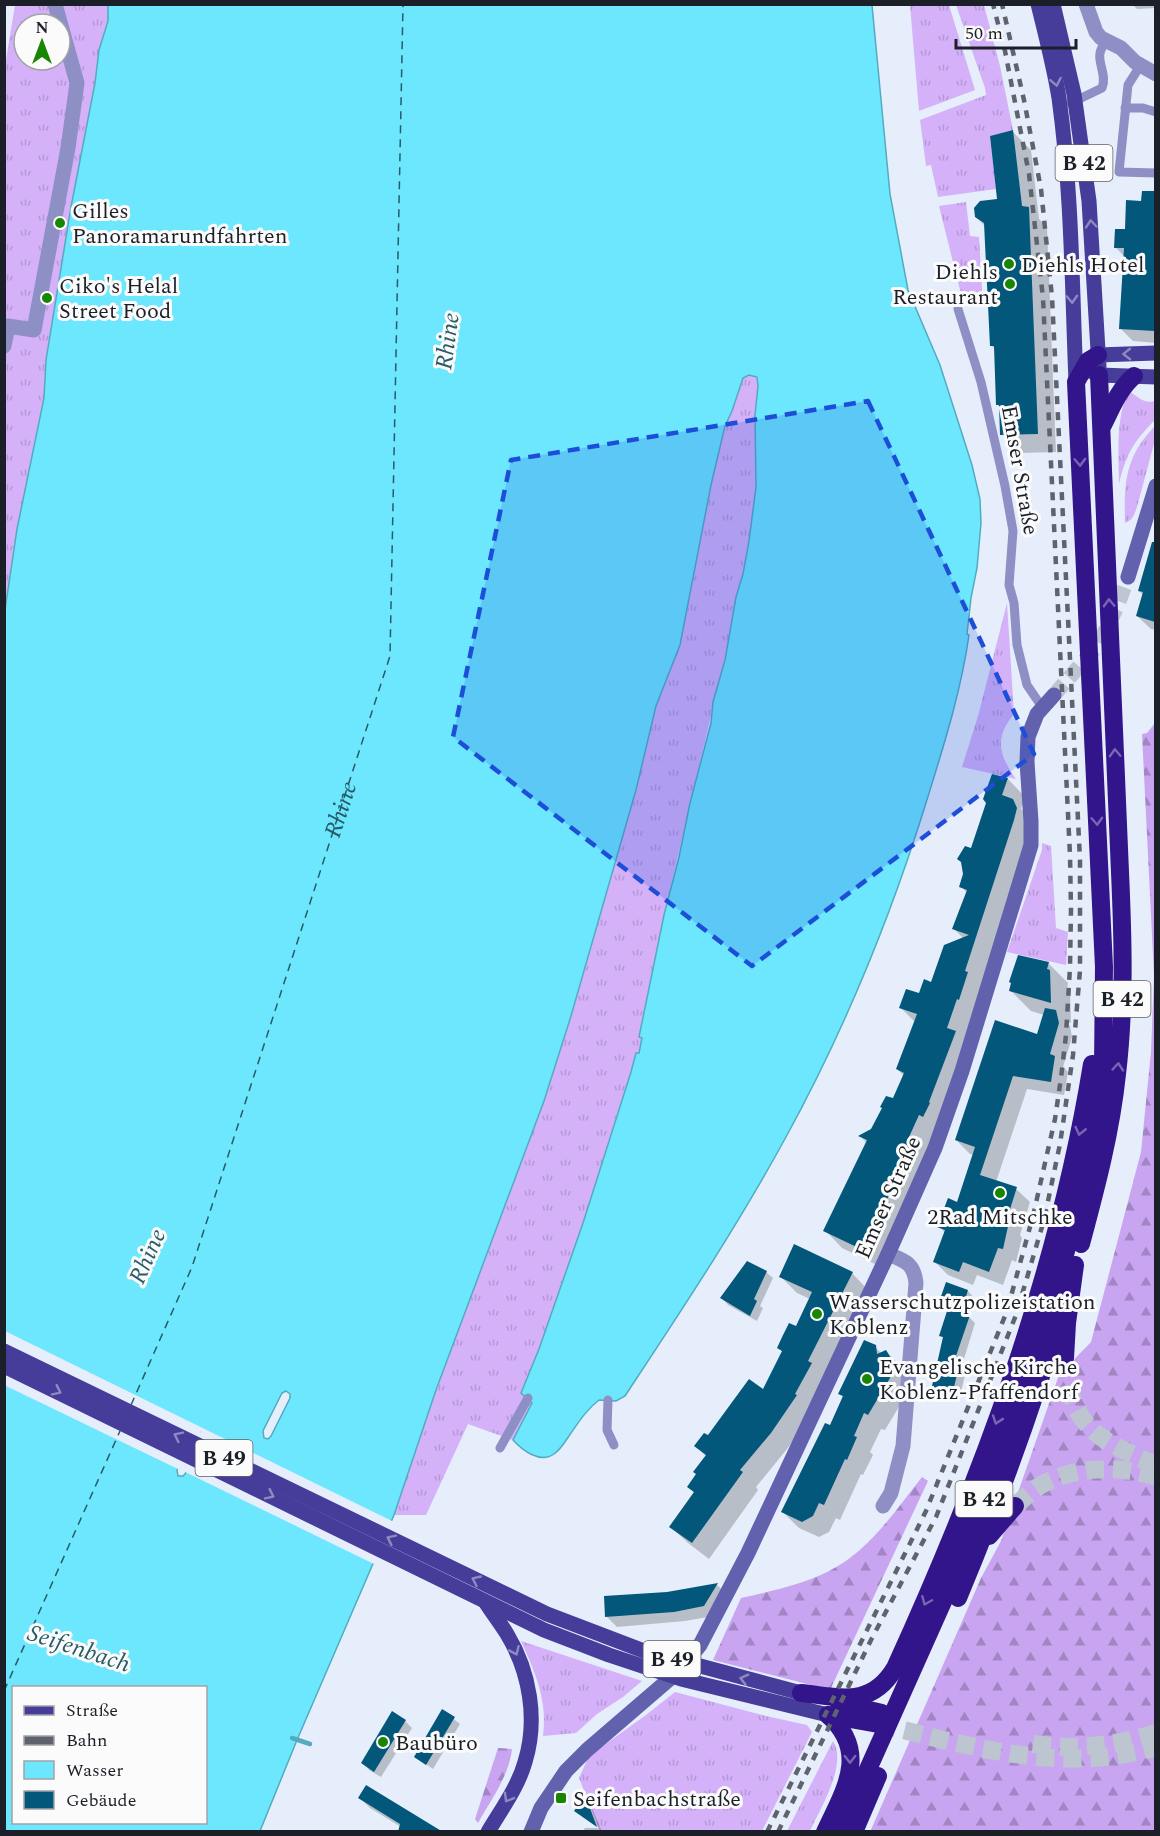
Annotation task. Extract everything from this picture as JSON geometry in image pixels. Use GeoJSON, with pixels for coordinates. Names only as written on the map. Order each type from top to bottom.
{"type":"FeatureCollection","features":[{"type":"Feature","properties":{"kind":"highway","name":"B 42"},"geometry":{"type":"LineString","coordinates":[[840,1832],[945,1597],[989,1484],[1048,1311],[1077,1211],[1095,1129],[1103,1068],[1104,991],[1076,382],[1089,362]]}},
{"type":"Feature","properties":{"kind":"highway","name":"B 42"},"geometry":{"type":"LineString","coordinates":[[854,1832],[978,1549],[1031,1408],[1098,1181],[1118,1073],[1122,929],[1111,646],[1102,427],[1089,362]]}},
{"type":"Feature","properties":{"kind":"highway","name":"B 42"},"geometry":{"type":"LineString","coordinates":[[1102,427],[1118,393],[1134,376]]}},
{"type":"Feature","properties":{"kind":"highway"},"geometry":{"type":"LineString","coordinates":[[844,1713],[882,1686],[895,1668],[960,1522],[994,1429],[1032,1316],[1063,1204],[1085,1108],[1104,991]]}},
{"type":"Feature","properties":{"kind":"highway"},"geometry":{"type":"LineString","coordinates":[[1065,1358],[1075,1265]]}},
{"type":"Feature","properties":{"kind":"highway"},"geometry":{"type":"LineString","coordinates":[[978,1549],[1015,1506]]}},
{"type":"Feature","properties":{"kind":"highway"},"geometry":{"type":"LineString","coordinates":[[801,1693],[844,1713]]}},
{"type":"Feature","properties":{"kind":"highway"},"geometry":{"type":"LineString","coordinates":[[825,1832],[843,1792],[851,1766],[844,1713]]}},
{"type":"Feature","properties":{"kind":"highway","name":"B 49"},"geometry":{"type":"LineString","coordinates":[[844,1713],[880,1719]]}},
{"type":"Feature","properties":{"kind":"main road","name":"B 42"},"geometry":{"type":"LineString","coordinates":[[1038,4],[1051,60],[1063,131],[1073,324],[1089,362]]}},
{"type":"Feature","properties":{"kind":"main road","name":"B 42"},"geometry":{"type":"LineString","coordinates":[[1053,4],[1074,94],[1093,243],[1097,324],[1089,362]]}},
{"type":"Feature","properties":{"kind":"main road"},"geometry":{"type":"LineString","coordinates":[[1089,362],[1155,353]]}},
{"type":"Feature","properties":{"kind":"main road"},"geometry":{"type":"LineString","coordinates":[[1089,362],[1134,376],[1155,376]]}},
{"type":"Feature","properties":{"kind":"main road","name":"B 49"},"geometry":{"type":"LineString","coordinates":[[4,1351],[441,1571],[485,1601],[544,1630],[681,1678],[844,1713]]}},
{"type":"Feature","properties":{"kind":"main road","name":"B 49"},"geometry":{"type":"LineString","coordinates":[[4,1366],[441,1571],[644,1651],[801,1693]]}},
{"type":"Feature","properties":{"kind":"main road","name":"B 49"},"geometry":{"type":"LineString","coordinates":[[485,1601],[508,1635],[521,1665],[529,1690],[532,1712],[525,1763],[488,1832]]}},
{"type":"Feature","properties":{"kind":"street"},"geometry":{"type":"LineString","coordinates":[[4,346],[8,326],[34,330],[77,83],[55,4]]}},
{"type":"Feature","properties":{"kind":"street"},"geometry":{"type":"LineString","coordinates":[[1086,4],[1096,32],[1107,42],[1121,48],[1140,66],[1155,74]]}},
{"type":"Feature","properties":{"kind":"street"},"geometry":{"type":"LineString","coordinates":[[1128,577],[1155,486]]}},
{"type":"Feature","properties":{"kind":"street","name":"Emser Straße"},"geometry":{"type":"LineString","coordinates":[[531,1832],[541,1808],[566,1771],[680,1670],[700,1645],[742,1564],[888,1254],[935,1148],[958,1082],[1031,845],[1028,737],[1032,723],[1042,706],[1054,695]]}},
{"type":"Feature","properties":{"kind":"street"},"geometry":{"type":"LineString","coordinates":[[884,1506],[893,1485],[903,1446],[916,1283],[915,1272],[909,1264],[888,1254]]}},
{"type":"Feature","properties":{"kind":"lane"},"geometry":{"type":"LineString","coordinates":[[1070,103],[1102,88],[1104,80],[1099,54],[1107,42]]}},
{"type":"Feature","properties":{"kind":"lane"},"geometry":{"type":"LineString","coordinates":[[1140,66],[1128,85],[1119,172],[1155,173]]}},
{"type":"Feature","properties":{"kind":"lane"},"geometry":{"type":"LineString","coordinates":[[1125,108],[1143,108],[1155,112]]}},
{"type":"Feature","properties":{"kind":"lane","name":"Emser Straße"},"geometry":{"type":"LineString","coordinates":[[958,309],[986,400],[1013,531],[1009,585],[1014,603],[1017,645],[1027,685],[1042,706]]}},
{"type":"Feature","properties":{"kind":"lane"},"geometry":{"type":"LineString","coordinates":[[500,1448],[528,1398]]}},
{"type":"Feature","properties":{"kind":"lane"},"geometry":{"type":"LineString","coordinates":[[608,1400],[607,1431],[614,1445]]}},
{"type":"Feature","properties":{"kind":"highlighted area"},"geometry":{"type":"Polygon","coordinates":[[[868,401],[1034,754],[752,966],[453,737],[511,460],[868,401]]]}},
{"type":"Feature","properties":{"kind":"green space"},"geometry":{"type":"Polygon","coordinates":[[[15,5],[108,5],[108,21],[99,50],[46,360],[44,398],[17,529],[5,610],[5,66],[12,23],[12,72],[72,72],[72,12],[14,12],[15,5]]]}},
{"type":"Feature","properties":{"kind":"green space"},"geometry":{"type":"Polygon","coordinates":[[[910,5],[949,5],[975,90],[919,111],[910,5]]]}},
{"type":"Feature","properties":{"kind":"green space"},"geometry":{"type":"Polygon","coordinates":[[[956,5],[984,5],[1000,66],[1013,130],[990,136],[996,189],[938,197],[931,165],[926,166],[920,120],[986,95],[956,5]]]}},
{"type":"Feature","properties":{"kind":"green space"},"geometry":{"type":"Polygon","coordinates":[[[966,202],[970,236],[979,237],[983,305],[963,302],[939,206],[966,202]]]}},
{"type":"Feature","properties":{"kind":"green space"},"geometry":{"type":"Polygon","coordinates":[[[749,375],[757,377],[758,386],[755,415],[756,487],[749,541],[731,631],[664,915],[639,1037],[642,1038],[639,1053],[636,1054],[583,1223],[539,1349],[521,1392],[532,1403],[513,1440],[468,1424],[426,1515],[394,1515],[436,1390],[544,1101],[571,1016],[636,790],[656,706],[680,645],[711,485],[725,426],[743,378],[749,375]]]}},
{"type":"Feature","properties":{"kind":"green space"},"geometry":{"type":"Polygon","coordinates":[[[1129,391],[1144,401],[1155,401],[1155,420],[1132,449],[1119,484],[1120,424],[1129,391]]]}},
{"type":"Feature","properties":{"kind":"green space"},"geometry":{"type":"Polygon","coordinates":[[[1155,426],[1155,440],[1137,507],[1132,519],[1125,523],[1128,471],[1138,448],[1155,426]]]}},
{"type":"Feature","properties":{"kind":"green space"},"geometry":{"type":"Polygon","coordinates":[[[1007,603],[1014,714],[1003,731],[1001,746],[1006,762],[1016,779],[962,767],[978,716],[1007,603]]]}},
{"type":"Feature","properties":{"kind":"green space"},"geometry":{"type":"Polygon","coordinates":[[[1155,723],[1155,1831],[870,1832],[981,1578],[1001,1541],[1059,1375],[1091,1342],[1141,1152],[1151,1052],[1154,976],[1142,734],[1147,733],[1155,723]]]}},
{"type":"Feature","properties":{"kind":"green space"},"geometry":{"type":"Polygon","coordinates":[[[1042,843],[1051,846],[1056,928],[1068,932],[1066,965],[1007,952],[1042,850],[1042,843]]]}},
{"type":"Feature","properties":{"kind":"green space"},"geometry":{"type":"Polygon","coordinates":[[[922,1477],[928,1481],[831,1688],[713,1660],[741,1598],[808,1580],[843,1563],[869,1541],[922,1477]]]}},
{"type":"Feature","properties":{"kind":"green space"},"geometry":{"type":"Polygon","coordinates":[[[521,1641],[642,1681],[597,1714],[576,1733],[543,1736],[542,1699],[521,1641]]]}},
{"type":"Feature","properties":{"kind":"green space"},"geometry":{"type":"Polygon","coordinates":[[[675,1692],[807,1725],[812,1732],[762,1831],[600,1831],[579,1778],[589,1756],[675,1692]]]}},
{"type":"Feature","properties":{"kind":"green space"},"geometry":{"type":"Polygon","coordinates":[[[833,1741],[837,1751],[835,1774],[810,1831],[787,1831],[833,1741]]]}},
{"type":"Feature","properties":{"kind":"green space"},"geometry":{"type":"Polygon","coordinates":[[[498,1748],[512,1749],[510,1759],[499,1788],[478,1823],[475,1819],[498,1748]]]}},
{"type":"Feature","properties":{"kind":"water","name":"Rhine"},"geometry":{"type":"Polygon","coordinates":[[[108,5],[872,5],[890,194],[908,290],[940,365],[972,465],[980,499],[981,523],[967,634],[969,635],[951,720],[897,889],[846,1015],[807,1097],[748,1203],[625,1396],[616,1401],[599,1400],[586,1412],[554,1454],[549,1457],[537,1457],[521,1448],[513,1440],[532,1403],[521,1393],[539,1349],[583,1223],[636,1053],[639,1053],[642,1038],[639,1037],[664,915],[711,723],[713,702],[725,660],[736,597],[743,574],[756,487],[755,415],[758,386],[757,377],[749,375],[743,378],[725,426],[711,485],[680,645],[656,706],[636,790],[544,1101],[436,1390],[394,1515],[260,1831],[5,1832],[5,610],[17,529],[44,398],[46,360],[99,50],[108,21],[108,5]],[[286,1391],[282,1393],[263,1431],[264,1438],[268,1439],[271,1436],[290,1394],[286,1391]],[[197,1431],[177,1470],[178,1476],[185,1474],[204,1435],[204,1432],[197,1431]]]}},
{"type":"Feature","properties":{"kind":"pier"},"geometry":{"type":"Polygon","coordinates":[[[5,1331],[394,1522],[376,1565],[183,1471],[201,1431],[180,1470],[4,1385],[5,1331]]]}},
{"type":"Feature","properties":{"kind":"building","name":"Diehls Hotel"},"geometry":{"type":"Polygon","coordinates":[[[1013,130],[1022,206],[1029,207],[1038,434],[1000,435],[999,405],[996,405],[994,346],[990,346],[984,223],[975,217],[974,208],[980,201],[997,199],[990,136],[1013,130]]]}},
{"type":"Feature","properties":{"kind":"building"},"geometry":{"type":"Polygon","coordinates":[[[1142,191],[1155,191],[1155,331],[1119,329],[1124,248],[1114,248],[1115,229],[1125,229],[1126,200],[1141,201],[1142,191]]]}},
{"type":"Feature","properties":{"kind":"building"},"geometry":{"type":"Polygon","coordinates":[[[1152,542],[1155,542],[1155,622],[1136,616],[1143,592],[1138,591],[1152,542]]]}},
{"type":"Feature","properties":{"kind":"building"},"geometry":{"type":"Polygon","coordinates":[[[992,774],[1008,778],[1002,795],[1013,799],[1017,808],[1014,820],[965,971],[968,972],[959,1000],[957,999],[947,1028],[956,1031],[930,1103],[923,1117],[919,1115],[909,1137],[915,1140],[863,1250],[823,1231],[867,1140],[858,1136],[871,1129],[886,1096],[893,1098],[904,1073],[896,1069],[917,1014],[899,1008],[906,989],[919,993],[924,979],[931,982],[944,945],[969,935],[952,929],[967,890],[959,887],[963,874],[961,862],[957,859],[965,846],[971,848],[986,803],[983,799],[992,774]]]}},
{"type":"Feature","properties":{"kind":"building"},"geometry":{"type":"Polygon","coordinates":[[[1018,955],[1049,962],[1047,969],[1050,970],[1051,1003],[1009,991],[1011,983],[1009,982],[1018,955]]]}},
{"type":"Feature","properties":{"kind":"building"},"geometry":{"type":"Polygon","coordinates":[[[1045,1008],[1056,1010],[1059,1023],[1050,1054],[1055,1056],[1051,1082],[1013,1076],[980,1175],[1017,1187],[1006,1222],[1009,1222],[1003,1249],[998,1248],[989,1272],[963,1262],[959,1272],[933,1262],[945,1230],[937,1227],[948,1198],[957,1202],[975,1147],[955,1140],[995,1020],[1037,1034],[1045,1008]]]}},
{"type":"Feature","properties":{"kind":"building"},"geometry":{"type":"Polygon","coordinates":[[[794,1244],[853,1272],[808,1361],[812,1363],[795,1394],[797,1395],[771,1433],[740,1470],[743,1472],[692,1543],[669,1527],[694,1492],[687,1487],[696,1474],[693,1472],[706,1455],[694,1446],[704,1433],[708,1435],[749,1379],[763,1389],[782,1351],[777,1348],[789,1323],[796,1326],[812,1292],[779,1277],[794,1244]]]}},
{"type":"Feature","properties":{"kind":"building"},"geometry":{"type":"Polygon","coordinates":[[[747,1261],[767,1271],[754,1299],[757,1301],[750,1316],[720,1298],[747,1261]]]}},
{"type":"Feature","properties":{"kind":"building"},"geometry":{"type":"Polygon","coordinates":[[[946,1282],[968,1290],[961,1313],[970,1315],[956,1356],[960,1357],[958,1362],[960,1363],[950,1396],[933,1391],[934,1386],[932,1386],[943,1337],[939,1336],[948,1308],[938,1305],[946,1282]]]}},
{"type":"Feature","properties":{"kind":"building"},"geometry":{"type":"Polygon","coordinates":[[[864,1340],[876,1345],[877,1354],[886,1350],[892,1360],[889,1365],[890,1378],[868,1415],[864,1413],[847,1460],[845,1459],[824,1505],[819,1503],[813,1516],[802,1522],[781,1512],[825,1423],[830,1425],[843,1396],[838,1394],[864,1340]]]}},
{"type":"Feature","properties":{"kind":"building"},"geometry":{"type":"Polygon","coordinates":[[[718,1583],[704,1606],[674,1612],[605,1617],[604,1596],[667,1592],[718,1583]]]}},
{"type":"Feature","properties":{"kind":"building"},"geometry":{"type":"Polygon","coordinates":[[[442,1709],[455,1717],[426,1765],[414,1757],[442,1709]]]}},
{"type":"Feature","properties":{"kind":"building","name":"Baubüro"},"geometry":{"type":"Polygon","coordinates":[[[392,1711],[406,1720],[374,1772],[361,1763],[392,1711]]]}},
{"type":"Feature","properties":{"kind":"building"},"geometry":{"type":"Polygon","coordinates":[[[366,1785],[443,1832],[398,1832],[400,1824],[358,1798],[366,1785]]]}},
{"type":"Feature","properties":{"kind":"building"},"geometry":{"type":"Polygon","coordinates":[[[585,1795],[597,1827],[574,1811],[585,1795]]]}},
{"type":"Feature","properties":{"kind":"waterway","name":"Seifenbach"},"geometry":{"type":"LineString","coordinates":[[292,1738],[310,1744]]}},
{"type":"Feature","properties":{"kind":"ferry route"},"geometry":{"type":"LineString","coordinates":[[131,1405],[192,1267],[390,656],[403,4]]}},
{"type":"Feature","properties":{"kind":"ferry route"},"geometry":{"type":"LineString","coordinates":[[4,1691],[120,1431]]}},
{"type":"Feature","properties":{"kind":"tunnel"},"geometry":{"type":"LineString","coordinates":[[1054,695],[1098,645],[1117,607],[1128,577]]}},
{"type":"Feature","properties":{"kind":"tunnel"},"geometry":{"type":"LineString","coordinates":[[1065,1358],[1073,1400],[1080,1415],[1090,1428],[1117,1447],[1156,1465]]}},
{"type":"Feature","properties":{"kind":"tunnel"},"geometry":{"type":"LineString","coordinates":[[1015,1506],[1041,1485],[1068,1474],[1112,1469],[1156,1477]]}},
{"type":"Feature","properties":{"kind":"tunnel"},"geometry":{"type":"LineString","coordinates":[[878,1724],[982,1748],[1051,1758],[1120,1755],[1156,1747]]}},
{"type":"Feature","properties":{"kind":"tunnel"},"geometry":{"type":"LineString","coordinates":[[1033,1744],[1064,1747],[1095,1746],[1156,1733]]}},
{"type":"Feature","properties":{"kind":"railway"},"geometry":{"type":"LineString","coordinates":[[767,1832],[926,1511],[1007,1311],[1033,1216],[1055,1119],[1061,1078],[1070,967],[1070,855],[1043,298],[1029,174],[1005,51],[993,4]]}},
{"type":"Feature","properties":{"kind":"railway"},"geometry":{"type":"LineString","coordinates":[[778,1832],[871,1640],[936,1517],[1016,1315],[1044,1220],[1060,1144],[1073,1055],[1080,970],[1080,860],[1052,297],[1041,189],[1002,4]]}},
{"type":"Feature","properties":{"kind":"place","name":"Gilles Panoramarundfahrten"},"geometry":{"type":"Point","coordinates":[60,223]}},
{"type":"Feature","properties":{"kind":"place","name":"Diehls Hotel"},"geometry":{"type":"Point","coordinates":[1009,264]}},
{"type":"Feature","properties":{"kind":"place","name":"Diehls Restaurant"},"geometry":{"type":"Point","coordinates":[1010,284]}},
{"type":"Feature","properties":{"kind":"place","name":"Ciko's Helal Street Food"},"geometry":{"type":"Point","coordinates":[47,298]}},
{"type":"Feature","properties":{"kind":"place","name":"2Rad Mitschke"},"geometry":{"type":"Point","coordinates":[1000,1193]}},
{"type":"Feature","properties":{"kind":"place","name":"Wasserschutzpolizeistation Koblenz"},"geometry":{"type":"Point","coordinates":[817,1314]}},
{"type":"Feature","properties":{"kind":"place","name":"Evangelische Kirche Koblenz-Pfaffendorf"},"geometry":{"type":"Point","coordinates":[867,1379]}},
{"type":"Feature","properties":{"kind":"place","name":"Baubüro"},"geometry":{"type":"Point","coordinates":[383,1742]}},
{"type":"Feature","properties":{"kind":"place","name":"Seifenbachstraße"},"geometry":{"type":"Point","coordinates":[561,1798]}}]}
